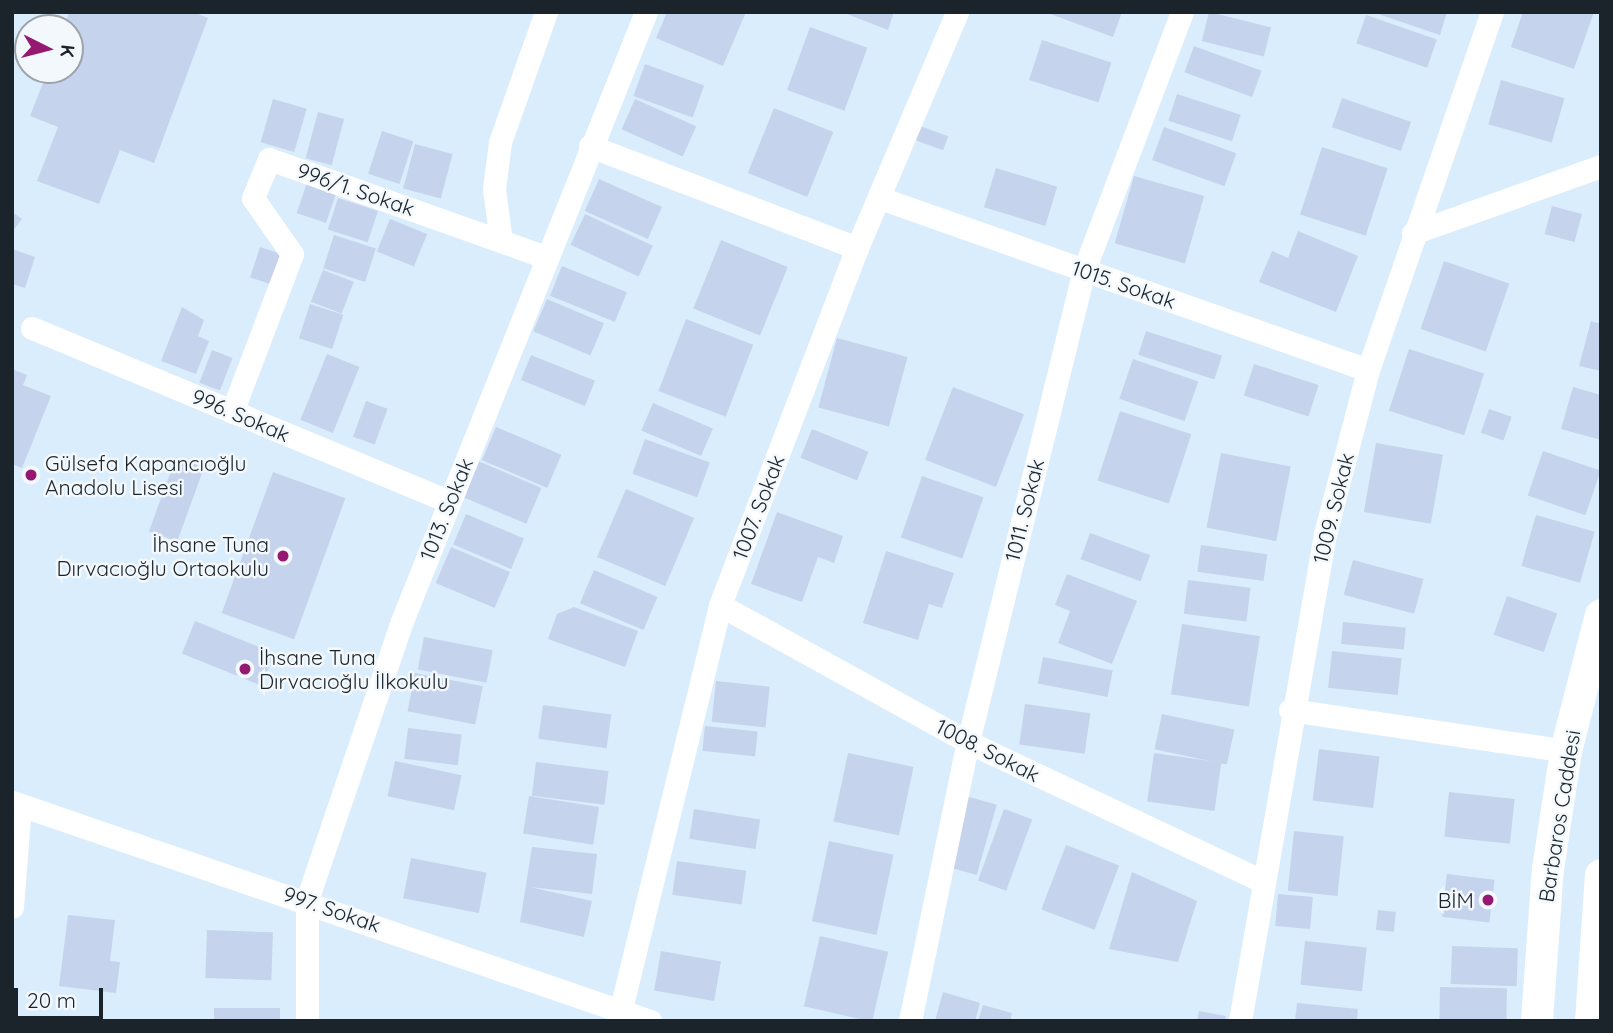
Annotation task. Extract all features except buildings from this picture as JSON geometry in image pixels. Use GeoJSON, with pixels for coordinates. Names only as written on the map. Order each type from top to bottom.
{"type":"FeatureCollection","features":[{"type":"Feature","properties":{"kind":"main road","name":"Barbaros Caddesi"},"geometry":{"type":"LineString","coordinates":[[1537,1021],[1548,869],[1566,751],[1601,615]]}},
{"type":"Feature","properties":{"kind":"main road"},"geometry":{"type":"LineString","coordinates":[[1591,1021],[1601,875]]}},
{"type":"Feature","properties":{"kind":"street"},"geometry":{"type":"LineString","coordinates":[[501,241],[494,189],[500,142],[547,12]]}},
{"type":"Feature","properties":{"kind":"street","name":"1013. Sokak"},"geometry":{"type":"LineString","coordinates":[[307,1021],[307,900],[449,502],[646,12]]}},
{"type":"Feature","properties":{"kind":"street","name":"1007. Sokak"},"geometry":{"type":"LineString","coordinates":[[618,1015],[720,605],[857,248],[957,12]]}},
{"type":"Feature","properties":{"kind":"street","name":"1011. Sokak"},"geometry":{"type":"LineString","coordinates":[[910,1021],[968,742],[1084,270],[1182,12]]}},
{"type":"Feature","properties":{"kind":"street","name":"1009. Sokak"},"geometry":{"type":"LineString","coordinates":[[1240,1021],[1290,710],[1325,534],[1368,370],[1413,233],[1492,12]]}},
{"type":"Feature","properties":{"kind":"street"},"geometry":{"type":"LineString","coordinates":[[590,146],[857,248]]}},
{"type":"Feature","properties":{"kind":"street","name":"996/1. Sokak"},"geometry":{"type":"LineString","coordinates":[[232,412],[292,254],[253,198],[269,159],[546,257]]}},
{"type":"Feature","properties":{"kind":"street"},"geometry":{"type":"LineString","coordinates":[[1413,233],[1601,166]]}},
{"type":"Feature","properties":{"kind":"street","name":"1015. Sokak"},"geometry":{"type":"LineString","coordinates":[[880,198],[1368,370]]}},
{"type":"Feature","properties":{"kind":"street","name":"996. Sokak"},"geometry":{"type":"LineString","coordinates":[[32,328],[449,502]]}},
{"type":"Feature","properties":{"kind":"street","name":"1008. Sokak"},"geometry":{"type":"LineString","coordinates":[[720,605],[968,742],[1262,881]]}},
{"type":"Feature","properties":{"kind":"street"},"geometry":{"type":"LineString","coordinates":[[1290,710],[1566,751]]}},
{"type":"Feature","properties":{"kind":"street"},"geometry":{"type":"LineString","coordinates":[[12,907],[16,804]]}},
{"type":"Feature","properties":{"kind":"street","name":"997. Sokak"},"geometry":{"type":"LineString","coordinates":[[16,804],[307,900],[618,1015],[650,1021]]}},
{"type":"Feature","properties":{"kind":"place","name":"Gülsefa Kapancıoğlu Anadolu Lisesi"},"geometry":{"type":"Point","coordinates":[31,475]}},
{"type":"Feature","properties":{"kind":"place","name":"İhsane Tuna Dırvacıoğlu Ortaokulu"},"geometry":{"type":"Point","coordinates":[283,556]}},
{"type":"Feature","properties":{"kind":"place","name":"İhsane Tuna Dırvacıoğlu İlkokulu"},"geometry":{"type":"Point","coordinates":[245,669]}},
{"type":"Feature","properties":{"kind":"place","name":"BİM"},"geometry":{"type":"Point","coordinates":[1488,900]}}]}
